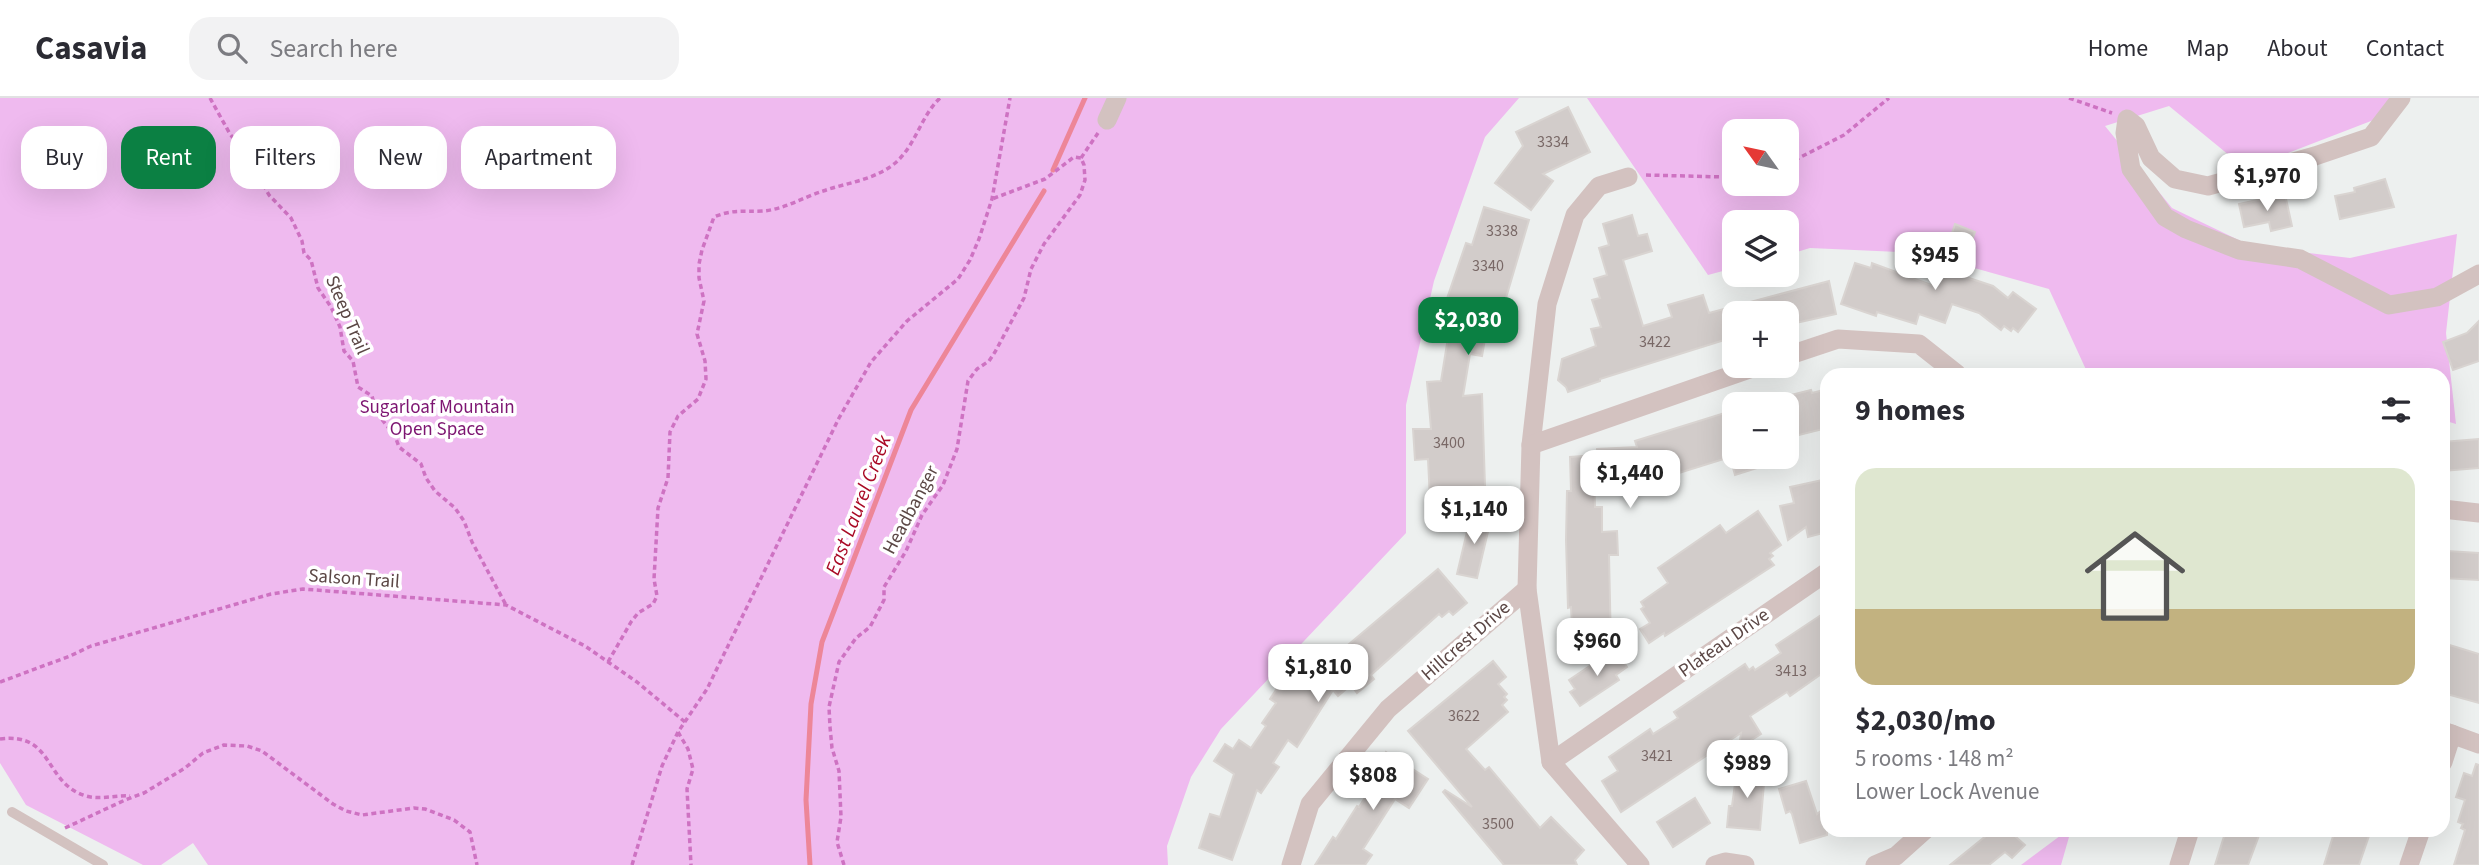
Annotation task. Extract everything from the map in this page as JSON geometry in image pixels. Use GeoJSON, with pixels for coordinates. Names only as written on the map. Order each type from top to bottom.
{"type":"FeatureCollection","features":[{"type":"Feature","properties":{"kind":"street"},"geometry":{"type":"LineString","coordinates":[[1107,120],[1117,98]]}},
{"type":"Feature","properties":{"kind":"street"},"geometry":{"type":"LineString","coordinates":[[2401,98],[2371,137],[2208,186],[2175,179],[2151,158],[2136,126],[2127,119],[2125,133],[2131,169],[2165,217],[2186,229],[2239,250],[2300,259],[2389,305],[2437,297],[2479,274]]}},
{"type":"Feature","properties":{"kind":"street"},"geometry":{"type":"LineString","coordinates":[[1628,177],[1599,187],[1575,215],[1547,304],[1531,446],[1527,589],[1551,762],[1640,865]]}},
{"type":"Feature","properties":{"kind":"street"},"geometry":{"type":"LineString","coordinates":[[1799,352],[1838,339],[1919,344],[1949,368]]}},
{"type":"Feature","properties":{"kind":"street"},"geometry":{"type":"LineString","coordinates":[[1531,446],[1724,378]]}},
{"type":"Feature","properties":{"kind":"street"},"geometry":{"type":"LineString","coordinates":[[2450,510],[2479,513]]}},
{"type":"Feature","properties":{"kind":"street","name":"Plateau Drive"},"geometry":{"type":"LineString","coordinates":[[1551,762],[1820,577]]}},
{"type":"Feature","properties":{"kind":"street","name":"Hillcrest Drive"},"geometry":{"type":"LineString","coordinates":[[1291,865],[1310,804],[1388,709],[1527,589]]}},
{"type":"Feature","properties":{"kind":"street"},"geometry":{"type":"LineString","coordinates":[[2450,733],[2479,744]]}},
{"type":"Feature","properties":{"kind":"street"},"geometry":{"type":"LineString","coordinates":[[1875,865],[1896,856],[1917,837]]}},
{"type":"Feature","properties":{"kind":"street"},"geometry":{"type":"LineString","coordinates":[[2179,865],[2188,837]]}},
{"type":"Feature","properties":{"kind":"street"},"geometry":{"type":"LineString","coordinates":[[2409,865],[2419,837]]}},
{"type":"Feature","properties":{"kind":"street"},"geometry":{"type":"LineString","coordinates":[[1715,865],[1725,862],[1745,865]]}},
{"type":"Feature","properties":{"kind":"lane"},"geometry":{"type":"LineString","coordinates":[[12,812],[103,865]]}},
{"type":"Feature","properties":{"kind":"path","name":"Steep Trail"},"geometry":{"type":"LineString","coordinates":[[210,98],[270,195],[291,218],[302,241],[304,253],[311,260],[318,288],[340,327],[344,351],[351,358],[358,387],[372,396],[376,412],[395,436],[403,453],[421,464],[435,491],[455,508],[464,521],[472,542],[506,605]]}},
{"type":"Feature","properties":{"kind":"path"},"geometry":{"type":"LineString","coordinates":[[608,662],[631,622],[638,613],[653,604],[657,596],[654,579],[659,508],[668,478],[670,432],[678,416],[698,398],[706,379],[705,361],[697,334],[704,301],[699,264],[714,217],[746,209],[762,211],[778,208],[886,169],[907,150],[928,112],[940,98]]}},
{"type":"Feature","properties":{"kind":"path"},"geometry":{"type":"LineString","coordinates":[[632,865],[662,766],[678,732],[707,690],[839,418],[871,362],[907,321],[958,279],[979,239],[992,199],[1010,98]]}},
{"type":"Feature","properties":{"kind":"path"},"geometry":{"type":"LineString","coordinates":[[1799,158],[1844,135],[1889,98]]}},
{"type":"Feature","properties":{"kind":"path"},"geometry":{"type":"LineString","coordinates":[[2069,98],[2127,119]]}},
{"type":"Feature","properties":{"kind":"path"},"geometry":{"type":"LineString","coordinates":[[992,199],[1045,179],[1068,160],[1081,158],[1107,120]]}},
{"type":"Feature","properties":{"kind":"path","name":"Headbanger"},"geometry":{"type":"LineString","coordinates":[[844,865],[837,842],[841,817],[839,771],[832,748],[829,707],[839,662],[856,638],[870,627],[884,600],[884,587],[906,551],[922,515],[943,485],[957,449],[968,381],[995,352],[1024,298],[1031,270],[1044,244],[1080,195],[1086,180],[1081,158]]}},
{"type":"Feature","properties":{"kind":"path"},"geometry":{"type":"LineString","coordinates":[[1628,177],[1722,177]]}},
{"type":"Feature","properties":{"kind":"path","name":"Salson Trail"},"geometry":{"type":"LineString","coordinates":[[0,682],[91,646],[271,594],[303,589],[506,605],[585,646],[637,682],[686,722]]}},
{"type":"Feature","properties":{"kind":"path"},"geometry":{"type":"LineString","coordinates":[[678,732],[688,749],[693,769],[687,789],[691,865]]}},
{"type":"Feature","properties":{"kind":"path"},"geometry":{"type":"LineString","coordinates":[[0,739],[24,740],[48,757],[61,780],[87,796],[135,796]]}},
{"type":"Feature","properties":{"kind":"path"},"geometry":{"type":"LineString","coordinates":[[50,833],[70,827],[135,796],[164,781],[211,750],[224,745],[256,748],[346,811],[362,815],[414,808],[425,809],[454,820],[470,832],[477,865]]}},
{"type":"Feature","properties":{"kind":"green space","name":"Sugarloaf Mountain Open Space"},"geometry":{"type":"Polygon","coordinates":[[[0,98],[1519,98],[1485,137],[1434,281],[1406,405],[1406,533],[1221,729],[1191,777],[1167,846],[1168,865],[208,865],[193,843],[161,865],[143,865],[26,805],[0,763],[0,98]]]}},
{"type":"Feature","properties":{"kind":"green space"},"geometry":{"type":"Polygon","coordinates":[[[1587,98],[2396,98],[2384,116],[2246,169],[2169,106],[2105,126],[2172,208],[2251,246],[2350,258],[2457,234],[2446,333],[2450,368],[2085,368],[2049,289],[1921,253],[1810,248],[1799,251],[1799,210],[1722,210],[1722,271],[1708,275],[1587,98]]]}},
{"type":"Feature","properties":{"kind":"green space"},"geometry":{"type":"Polygon","coordinates":[[[2450,369],[2456,424],[2450,422],[2450,369]]]}},
{"type":"Feature","properties":{"kind":"green space"},"geometry":{"type":"Polygon","coordinates":[[[2059,837],[2069,837],[2061,865],[2021,865],[2059,837]]]}},
{"type":"Feature","properties":{"kind":"building"},"geometry":{"type":"Polygon","coordinates":[[[1568,107],[1590,152],[1543,174],[1553,181],[1531,210],[1495,183],[1523,146],[1516,132],[1568,107]]]}},
{"type":"Feature","properties":{"kind":"building"},"geometry":{"type":"Polygon","coordinates":[[[2385,179],[2394,207],[2340,219],[2335,196],[2355,192],[2354,188],[2385,179]]]}},
{"type":"Feature","properties":{"kind":"building"},"geometry":{"type":"Polygon","coordinates":[[[2285,194],[2292,226],[2271,231],[2269,222],[2244,227],[2239,204],[2285,194]]]}},
{"type":"Feature","properties":{"kind":"building"},"geometry":{"type":"Polygon","coordinates":[[[1484,207],[1529,220],[1506,298],[1510,299],[1504,320],[1489,316],[1482,356],[1470,354],[1463,396],[1482,394],[1485,486],[1469,487],[1469,499],[1430,500],[1428,459],[1415,460],[1413,429],[1431,429],[1427,382],[1441,381],[1451,319],[1441,316],[1466,243],[1472,245],[1484,207]]]}},
{"type":"Feature","properties":{"kind":"building"},"geometry":{"type":"Polygon","coordinates":[[[1632,215],[1638,236],[1647,234],[1652,251],[1623,260],[1643,326],[1672,317],[1668,305],[1703,295],[1709,313],[1722,310],[1722,341],[1600,379],[1568,392],[1558,380],[1562,359],[1596,346],[1591,329],[1601,327],[1592,300],[1600,298],[1594,279],[1607,275],[1599,248],[1609,245],[1603,224],[1632,215]]]}},
{"type":"Feature","properties":{"kind":"building"},"geometry":{"type":"Polygon","coordinates":[[[1955,224],[1975,232],[1960,275],[1993,286],[2008,298],[2013,292],[2036,309],[2018,332],[2004,326],[2001,330],[1979,313],[1952,304],[1945,323],[1919,314],[1916,324],[1877,312],[1876,316],[1841,304],[1855,263],[1871,268],[1872,263],[1934,286],[1955,224]]]}},
{"type":"Feature","properties":{"kind":"building"},"geometry":{"type":"Polygon","coordinates":[[[1829,281],[1836,314],[1799,322],[1799,301],[1754,301],[1829,281]]]}},
{"type":"Feature","properties":{"kind":"building"},"geometry":{"type":"Polygon","coordinates":[[[2479,321],[2479,361],[2453,370],[2443,342],[2467,333],[2479,321]]]}},
{"type":"Feature","properties":{"kind":"building"},"geometry":{"type":"Polygon","coordinates":[[[1811,390],[1812,393],[1820,391],[1820,430],[1799,435],[1799,393],[1811,390]]]}},
{"type":"Feature","properties":{"kind":"building"},"geometry":{"type":"Polygon","coordinates":[[[1722,414],[1722,460],[1647,483],[1645,476],[1594,478],[1595,507],[1602,507],[1602,532],[1617,531],[1618,555],[1609,555],[1611,647],[1573,648],[1571,607],[1568,608],[1566,540],[1567,491],[1571,491],[1570,457],[1597,455],[1597,449],[1637,447],[1635,441],[1722,414]]]}},
{"type":"Feature","properties":{"kind":"building"},"geometry":{"type":"Polygon","coordinates":[[[2479,439],[2479,468],[2450,470],[2450,441],[2479,439]]]}},
{"type":"Feature","properties":{"kind":"building"},"geometry":{"type":"Polygon","coordinates":[[[1733,469],[1754,469],[1735,475],[1733,469]]]}},
{"type":"Feature","properties":{"kind":"building"},"geometry":{"type":"Polygon","coordinates":[[[1820,481],[1820,534],[1808,537],[1806,527],[1788,540],[1780,506],[1794,503],[1790,487],[1820,481]]]}},
{"type":"Feature","properties":{"kind":"building"},"geometry":{"type":"Polygon","coordinates":[[[1758,511],[1781,545],[1770,553],[1773,556],[1769,559],[1774,565],[1665,636],[1664,633],[1649,643],[1640,629],[1650,623],[1641,609],[1644,607],[1641,602],[1668,583],[1658,568],[1720,525],[1726,533],[1758,511]]]}},
{"type":"Feature","properties":{"kind":"building"},"geometry":{"type":"Polygon","coordinates":[[[1471,515],[1491,519],[1477,578],[1457,574],[1471,515]]]}},
{"type":"Feature","properties":{"kind":"building"},"geometry":{"type":"Polygon","coordinates":[[[2450,551],[2479,553],[2479,580],[2450,578],[2450,551]]]}},
{"type":"Feature","properties":{"kind":"building"},"geometry":{"type":"Polygon","coordinates":[[[1438,569],[1467,603],[1453,615],[1449,611],[1442,617],[1439,614],[1371,675],[1374,679],[1357,693],[1351,685],[1338,696],[1333,690],[1297,747],[1288,740],[1273,763],[1279,767],[1261,793],[1257,790],[1232,860],[1199,848],[1210,814],[1220,817],[1234,774],[1214,761],[1225,744],[1233,749],[1239,740],[1251,748],[1266,726],[1262,723],[1276,703],[1270,699],[1279,685],[1276,683],[1287,667],[1310,682],[1352,647],[1349,644],[1438,569]]]}},
{"type":"Feature","properties":{"kind":"building"},"geometry":{"type":"Polygon","coordinates":[[[1820,616],[1820,675],[1790,696],[1787,692],[1750,716],[1761,734],[1739,748],[1741,733],[1621,812],[1602,781],[1618,771],[1609,757],[1650,729],[1653,734],[1678,718],[1674,712],[1745,664],[1749,670],[1753,667],[1755,670],[1781,653],[1776,645],[1820,616]]]}},
{"type":"Feature","properties":{"kind":"building"},"geometry":{"type":"Polygon","coordinates":[[[2450,645],[2479,654],[2479,703],[2450,695],[2450,645]]]}},
{"type":"Feature","properties":{"kind":"building"},"geometry":{"type":"Polygon","coordinates":[[[1615,649],[1627,667],[1616,675],[1619,680],[1580,706],[1570,692],[1575,689],[1569,680],[1615,649]]]}},
{"type":"Feature","properties":{"kind":"building"},"geometry":{"type":"Polygon","coordinates":[[[1493,661],[1506,677],[1498,684],[1507,694],[1504,697],[1507,700],[1502,705],[1508,712],[1466,749],[1485,770],[1489,767],[1540,828],[1551,817],[1584,850],[1575,860],[1577,865],[1504,865],[1443,792],[1445,790],[1472,807],[1408,731],[1493,661]]]}},
{"type":"Feature","properties":{"kind":"building"},"geometry":{"type":"Polygon","coordinates":[[[1386,752],[1428,779],[1409,808],[1395,799],[1363,849],[1372,855],[1365,865],[1315,865],[1333,837],[1336,839],[1357,806],[1359,807],[1379,775],[1374,772],[1386,752]]]}},
{"type":"Feature","properties":{"kind":"building"},"geometry":{"type":"Polygon","coordinates":[[[2476,764],[2479,765],[2479,865],[2454,865],[2465,830],[2461,828],[2463,824],[2458,822],[2465,800],[2456,797],[2464,773],[2472,776],[2476,764]]]}},
{"type":"Feature","properties":{"kind":"building"},"geometry":{"type":"Polygon","coordinates":[[[1737,769],[1765,772],[1760,830],[1727,827],[1737,769]]]}},
{"type":"Feature","properties":{"kind":"building"},"geometry":{"type":"Polygon","coordinates":[[[1806,781],[1817,814],[1820,812],[1820,837],[1800,843],[1792,814],[1790,811],[1786,813],[1779,789],[1806,781]]]}},
{"type":"Feature","properties":{"kind":"building"},"geometry":{"type":"Polygon","coordinates":[[[1695,798],[1710,823],[1673,847],[1657,822],[1695,798]]]}},
{"type":"Feature","properties":{"kind":"building"},"geometry":{"type":"Polygon","coordinates":[[[1985,837],[2016,837],[2025,845],[2012,858],[2005,852],[1989,865],[1950,865],[1985,837]]]}},
{"type":"Feature","properties":{"kind":"building"},"geometry":{"type":"Polygon","coordinates":[[[2224,837],[2258,837],[2248,865],[2215,865],[2224,837]]]}},
{"type":"Feature","properties":{"kind":"building"},"geometry":{"type":"Polygon","coordinates":[[[2333,837],[2369,837],[2359,865],[2324,865],[2333,837]]]}},
{"type":"Feature","properties":{"kind":"waterway","name":"East Laurel Creek"},"geometry":{"type":"LineString","coordinates":[[1053,170],[1085,98]]}},
{"type":"Feature","properties":{"kind":"waterway","name":"East Laurel Creek"},"geometry":{"type":"LineString","coordinates":[[810,865],[806,800],[811,704],[822,642],[911,410],[1044,191]]}}]}
